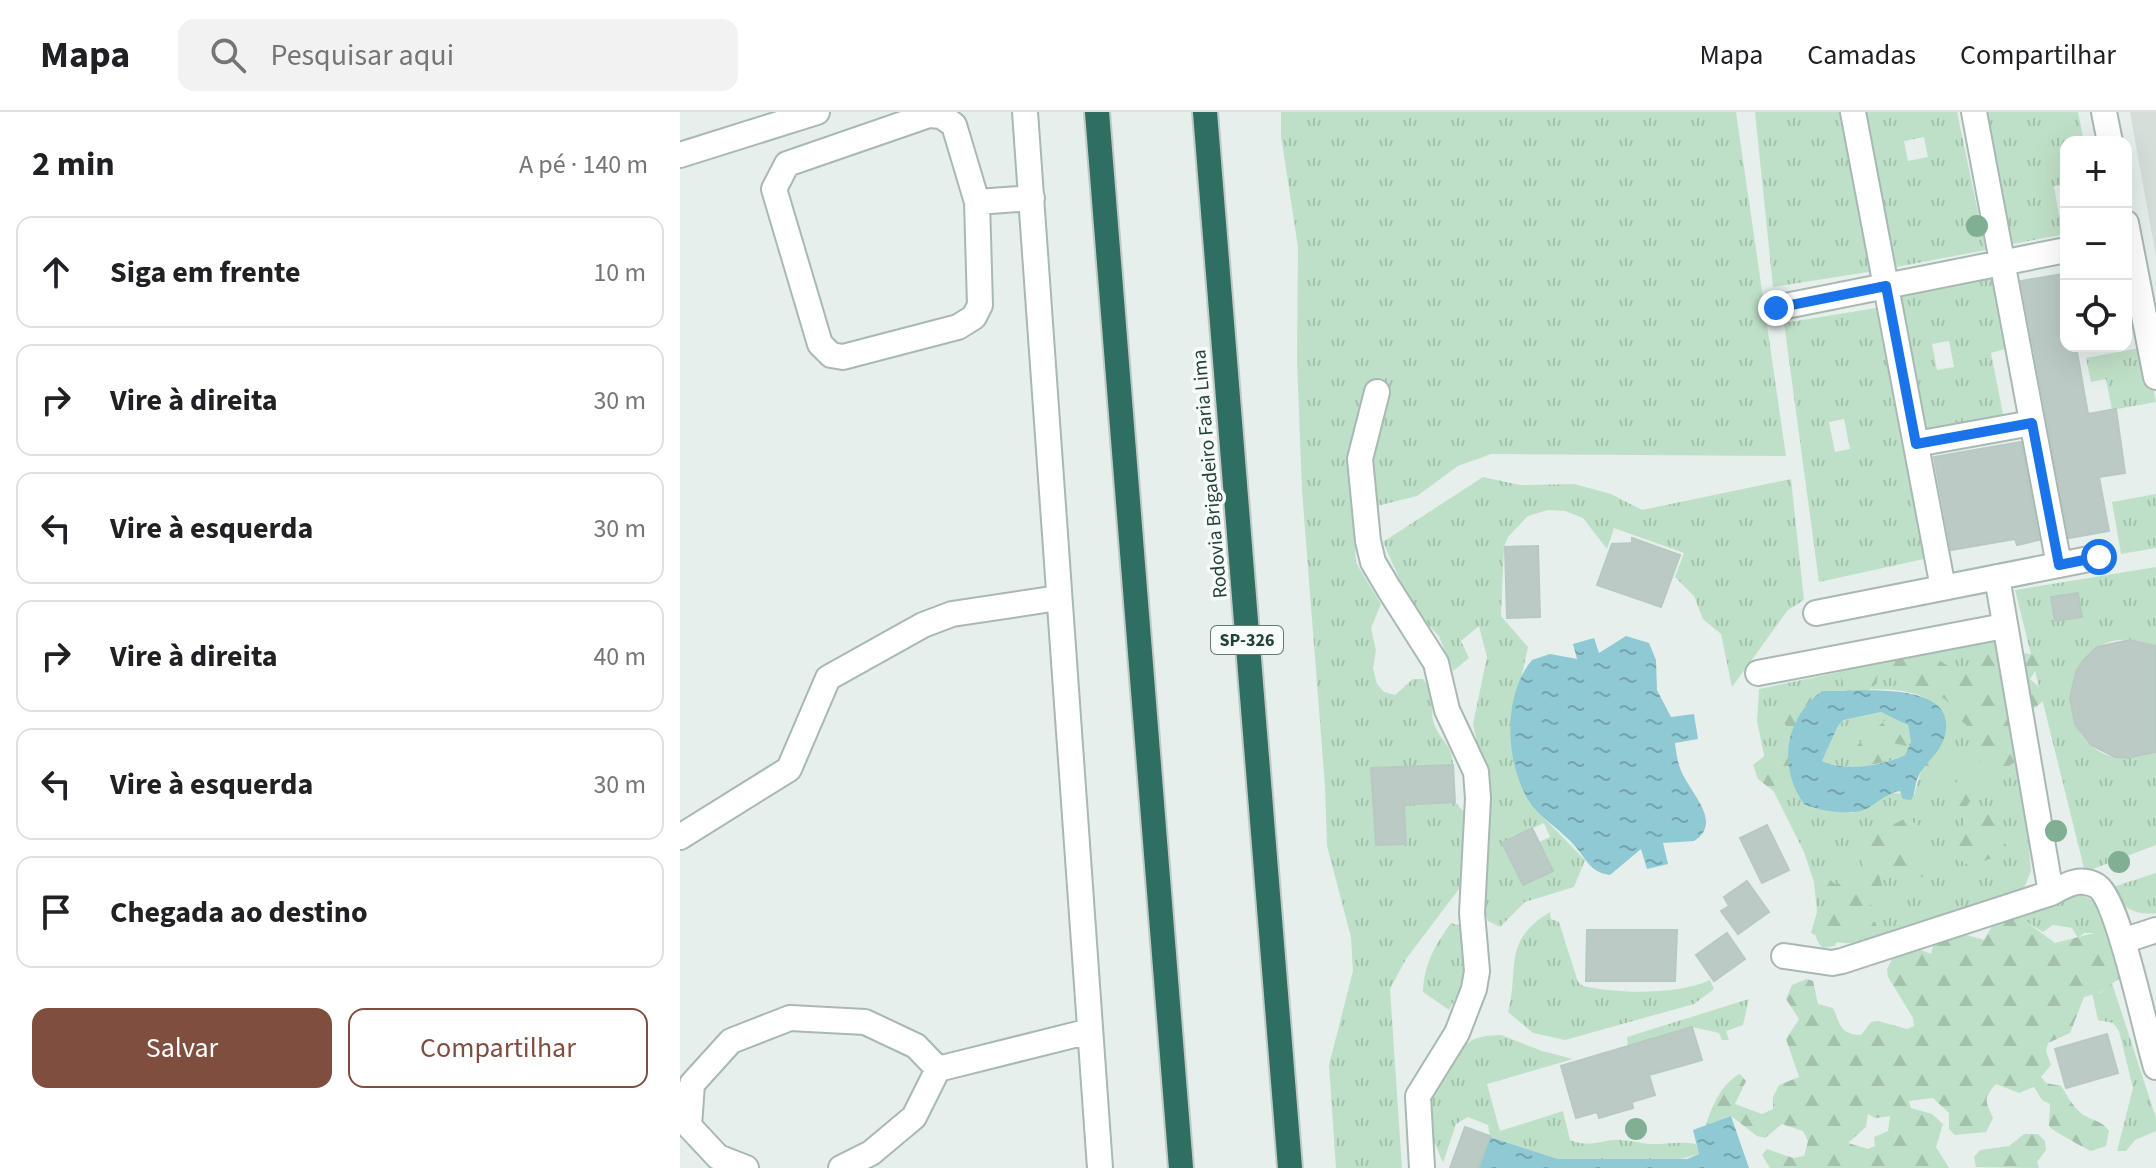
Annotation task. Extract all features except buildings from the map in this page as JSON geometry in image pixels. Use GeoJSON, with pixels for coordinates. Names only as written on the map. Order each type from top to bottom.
{"type":"FeatureCollection","features":[{"type":"Feature","properties":{"kind":"highway"},"geometry":{"type":"LineString","coordinates":[[1097,112],[1181,1168]]}},
{"type":"Feature","properties":{"kind":"highway","name":"Rodovia Brigadeiro Faria Lima"},"geometry":{"type":"LineString","coordinates":[[1205,112],[1290,1168]]}},
{"type":"Feature","properties":{"kind":"street"},"geometry":{"type":"LineString","coordinates":[[680,155],[817,112]]}},
{"type":"Feature","properties":{"kind":"street"},"geometry":{"type":"LineString","coordinates":[[1025,112],[1100,1168]]}},
{"type":"Feature","properties":{"kind":"street"},"geometry":{"type":"LineString","coordinates":[[1853,112],[1943,588]]}},
{"type":"Feature","properties":{"kind":"street"},"geometry":{"type":"LineString","coordinates":[[1974,112],[2059,565]]}},
{"type":"Feature","properties":{"kind":"street"},"geometry":{"type":"LineString","coordinates":[[2104,112],[2109,136]]}},
{"type":"Feature","properties":{"kind":"street"},"geometry":{"type":"LineString","coordinates":[[929,115],[941,116],[954,125],[977,202],[980,305],[974,317],[958,327],[843,357],[831,355],[820,344],[774,189],[787,164],[929,115]]}},
{"type":"Feature","properties":{"kind":"street"},"geometry":{"type":"LineString","coordinates":[[977,202],[1032,198]]}},
{"type":"Feature","properties":{"kind":"street"},"geometry":{"type":"LineString","coordinates":[[1776,308],[2060,251]]}},
{"type":"Feature","properties":{"kind":"street"},"geometry":{"type":"LineString","coordinates":[[2132,258],[2156,377]]}},
{"type":"Feature","properties":{"kind":"street"},"geometry":{"type":"LineString","coordinates":[[1377,392],[1360,459],[1373,562],[1436,663],[1447,710],[1476,772],[1478,798],[1472,913],[1477,971],[1474,989],[1457,1033],[1418,1096],[1422,1168]]}},
{"type":"Feature","properties":{"kind":"street"},"geometry":{"type":"LineString","coordinates":[[1916,444],[2032,423]]}},
{"type":"Feature","properties":{"kind":"street"},"geometry":{"type":"LineString","coordinates":[[1816,613],[2099,557]]}},
{"type":"Feature","properties":{"kind":"street"},"geometry":{"type":"LineString","coordinates":[[1997,577],[2051,893]]}},
{"type":"Feature","properties":{"kind":"street"},"geometry":{"type":"LineString","coordinates":[[680,837],[789,769],[828,678],[923,625],[952,614],[1058,598]]}},
{"type":"Feature","properties":{"kind":"street"},"geometry":{"type":"LineString","coordinates":[[1758,673],[2004,626]]}},
{"type":"Feature","properties":{"kind":"street"},"geometry":{"type":"LineString","coordinates":[[1784,956],[1842,961],[2051,893],[2074,881],[2096,886],[2104,892],[2123,941],[2154,1053]]}},
{"type":"Feature","properties":{"kind":"street"},"geometry":{"type":"LineString","coordinates":[[2123,941],[2156,930]]}},
{"type":"Feature","properties":{"kind":"street"},"geometry":{"type":"LineString","coordinates":[[746,1168],[718,1157],[689,1126],[692,1084],[731,1041],[790,1018],[865,1022],[916,1046],[938,1069]]}},
{"type":"Feature","properties":{"kind":"street"},"geometry":{"type":"LineString","coordinates":[[841,1168],[871,1153],[914,1117],[938,1069],[1090,1031]]}},
{"type":"Feature","properties":{"kind":"shaded area"},"geometry":{"type":"Polygon","coordinates":[[[2130,112],[2156,112],[2156,257],[2130,112]]]}},
{"type":"Feature","properties":{"kind":"green space"},"geometry":{"type":"Polygon","coordinates":[[[1281,112],[1736,112],[1786,456],[1491,454],[1458,466],[1417,496],[1353,512],[1356,563],[1381,604],[1371,628],[1376,650],[1373,668],[1377,684],[1384,692],[1395,695],[1413,679],[1423,679],[1428,686],[1433,719],[1451,753],[1453,765],[1425,767],[1428,803],[1455,802],[1465,813],[1462,885],[1406,959],[1390,989],[1402,1168],[1336,1168],[1329,1065],[1353,971],[1351,937],[1327,846],[1302,490],[1297,361],[1298,247],[1281,136],[1281,112]]]}},
{"type":"Feature","properties":{"kind":"green space"},"geometry":{"type":"Polygon","coordinates":[[[1755,112],[1845,112],[1874,271],[1773,287],[1755,112]]]}},
{"type":"Feature","properties":{"kind":"green space"},"geometry":{"type":"Polygon","coordinates":[[[1862,112],[1957,112],[1986,250],[1891,268],[1862,112]],[[1924,137],[1904,141],[1908,161],[1928,157],[1924,137]]]}},
{"type":"Feature","properties":{"kind":"green space"},"geometry":{"type":"Polygon","coordinates":[[[1982,112],[2078,112],[2083,136],[2060,136],[2060,185],[2054,186],[2060,215],[2060,235],[2007,245],[1982,112]]]}},
{"type":"Feature","properties":{"kind":"green space"},"geometry":{"type":"Polygon","coordinates":[[[1993,273],[2005,349],[1991,353],[2004,419],[1923,434],[1896,290],[1993,273]],[[1949,341],[1932,344],[1937,370],[1954,367],[1949,341]]]}},
{"type":"Feature","properties":{"kind":"green space"},"geometry":{"type":"Polygon","coordinates":[[[1876,308],[1924,559],[1819,582],[1784,323],[1876,308]],[[1844,419],[1829,422],[1835,452],[1850,449],[1844,419]]]}},
{"type":"Feature","properties":{"kind":"green space"},"geometry":{"type":"Polygon","coordinates":[[[2145,347],[2156,402],[2112,410],[2106,379],[2091,382],[2086,358],[2132,352],[2132,349],[2145,347]]]}},
{"type":"Feature","properties":{"kind":"green space"},"geometry":{"type":"Polygon","coordinates":[[[1483,477],[1520,485],[1574,484],[1611,494],[1642,510],[1791,479],[1804,600],[1788,610],[1732,687],[1721,634],[1703,619],[1694,596],[1675,577],[1684,553],[1614,528],[1607,549],[1583,518],[1565,511],[1548,510],[1528,516],[1508,537],[1504,547],[1501,616],[1528,647],[1511,723],[1519,777],[1535,809],[1585,860],[1574,887],[1525,902],[1500,927],[1488,921],[1484,910],[1484,775],[1473,724],[1487,657],[1479,626],[1461,641],[1469,658],[1453,671],[1439,636],[1413,609],[1383,542],[1483,477]],[[1544,823],[1502,843],[1523,885],[1552,871],[1539,842],[1550,837],[1544,823]]]}},
{"type":"Feature","properties":{"kind":"green space"},"geometry":{"type":"Polygon","coordinates":[[[2156,494],[2156,548],[2121,554],[2112,502],[2156,494]]]}},
{"type":"Feature","properties":{"kind":"green space"},"geometry":{"type":"Polygon","coordinates":[[[2156,567],[2156,646],[2119,640],[2093,650],[2077,672],[2072,699],[2077,726],[2093,747],[2119,758],[2156,752],[2156,845],[2085,872],[2015,590],[2156,567]],[[2078,593],[2051,597],[2055,621],[2082,617],[2078,593]]]}},
{"type":"Feature","properties":{"kind":"green space"},"geometry":{"type":"Polygon","coordinates":[[[1984,630],[2016,654],[2036,657],[2040,664],[2030,679],[2044,691],[2042,702],[2032,710],[2020,758],[2006,768],[1995,771],[1980,766],[1978,735],[1958,718],[1953,706],[1938,694],[1907,687],[1891,678],[1893,659],[1929,650],[1932,656],[1958,672],[1969,666],[1970,641],[1984,630]]]}},
{"type":"Feature","properties":{"kind":"green space"},"geometry":{"type":"Polygon","coordinates":[[[1995,639],[2028,837],[2031,871],[2022,893],[1869,943],[1839,942],[1811,933],[1817,912],[1814,882],[1804,852],[1770,784],[1757,721],[1759,689],[1995,639]],[[1872,689],[1822,691],[1806,708],[1790,767],[1812,808],[1853,813],[1888,793],[1915,794],[1944,717],[1935,705],[1907,692],[1872,689]]]}},
{"type":"Feature","properties":{"kind":"green space"},"geometry":{"type":"Polygon","coordinates":[[[1858,657],[1878,665],[1877,683],[1864,694],[1848,696],[1838,669],[1858,657]]]}},
{"type":"Feature","properties":{"kind":"green space"},"geometry":{"type":"Polygon","coordinates":[[[1793,689],[1805,689],[1813,702],[1793,736],[1773,707],[1793,689]]]}},
{"type":"Feature","properties":{"kind":"green space"},"geometry":{"type":"Polygon","coordinates":[[[1881,712],[1900,718],[1911,742],[1905,755],[1864,766],[1841,766],[1822,761],[1838,726],[1845,720],[1881,712]]]}},
{"type":"Feature","properties":{"kind":"green space"},"geometry":{"type":"Polygon","coordinates":[[[1891,715],[1908,725],[1911,742],[1907,746],[1893,743],[1886,760],[1861,765],[1852,750],[1891,715]]]}},
{"type":"Feature","properties":{"kind":"green space"},"geometry":{"type":"Polygon","coordinates":[[[1783,741],[1787,744],[1791,779],[1777,794],[1758,779],[1753,765],[1783,741]]]}},
{"type":"Feature","properties":{"kind":"green space"},"geometry":{"type":"Polygon","coordinates":[[[1938,748],[1959,755],[1937,781],[1926,775],[1918,765],[1938,748]]]}},
{"type":"Feature","properties":{"kind":"green space"},"geometry":{"type":"Polygon","coordinates":[[[1967,772],[1976,782],[1973,798],[1961,813],[1950,789],[1967,772]]]}},
{"type":"Feature","properties":{"kind":"green space"},"geometry":{"type":"Polygon","coordinates":[[[1985,811],[2000,820],[1998,833],[2008,848],[2006,853],[1970,866],[1953,856],[1955,841],[1971,816],[1985,811]]]}},
{"type":"Feature","properties":{"kind":"green space"},"geometry":{"type":"Polygon","coordinates":[[[1906,818],[1921,827],[1921,833],[1909,839],[1929,860],[1925,877],[1885,874],[1880,878],[1885,896],[1882,902],[1863,907],[1861,913],[1876,923],[1877,929],[1873,933],[1841,934],[1835,946],[1823,948],[1816,931],[1820,920],[1833,906],[1817,888],[1817,882],[1826,876],[1835,884],[1840,884],[1839,871],[1844,868],[1860,869],[1869,835],[1877,825],[1883,821],[1894,824],[1906,818]]]}},
{"type":"Feature","properties":{"kind":"green space"},"geometry":{"type":"Polygon","coordinates":[[[2156,873],[2156,913],[2129,909],[2119,900],[2113,887],[2156,873]]]}},
{"type":"Feature","properties":{"kind":"green space"},"geometry":{"type":"Polygon","coordinates":[[[2079,893],[2097,903],[2107,933],[2084,933],[2078,938],[2072,928],[2053,925],[2043,932],[2017,916],[2079,893]]]}},
{"type":"Feature","properties":{"kind":"green space"},"geometry":{"type":"Polygon","coordinates":[[[1550,912],[1551,919],[1559,922],[1578,982],[1583,986],[1648,992],[1682,988],[1710,980],[1714,989],[1694,1004],[1565,1040],[1533,1033],[1508,1012],[1515,956],[1524,934],[1550,912]]]}},
{"type":"Feature","properties":{"kind":"green space"},"geometry":{"type":"Polygon","coordinates":[[[2017,915],[2055,943],[2098,932],[2124,936],[2124,975],[2099,993],[2084,997],[2070,1033],[2048,1043],[2046,1051],[2051,1065],[2041,1077],[2046,1083],[2061,1086],[2081,1113],[2106,1127],[2109,1131],[2106,1146],[2091,1151],[2052,1129],[2049,1126],[2050,1104],[2042,1100],[2034,1087],[2019,1093],[1996,1084],[1987,1097],[1993,1118],[1986,1132],[1955,1135],[1949,1129],[1949,1113],[1933,1098],[1909,1101],[1911,1108],[1932,1114],[1943,1124],[1936,1147],[1949,1168],[1770,1168],[1762,1155],[1767,1149],[1793,1158],[1804,1156],[1808,1141],[1803,1131],[1782,1124],[1765,1138],[1757,1136],[1731,1116],[1706,1126],[1723,1089],[1740,1074],[1746,1081],[1735,1104],[1762,1114],[1773,1109],[1773,1097],[1779,1085],[1799,1077],[1786,1039],[1799,1019],[1786,999],[1792,985],[1807,979],[1813,981],[1818,1004],[1833,1008],[1842,1028],[1848,1033],[1861,1035],[1871,1022],[1878,1021],[1907,1029],[1914,1026],[1913,1018],[1888,977],[1887,969],[1894,955],[1916,948],[1931,954],[1935,938],[1956,932],[1984,940],[1996,919],[2017,915]],[[1868,1114],[1866,1127],[1848,1143],[1868,1149],[1875,1146],[1874,1137],[1888,1131],[1890,1116],[1875,1118],[1868,1114]]]}},
{"type":"Feature","properties":{"kind":"green space"},"geometry":{"type":"Polygon","coordinates":[[[1451,923],[1464,927],[1466,960],[1463,980],[1449,1010],[1423,992],[1431,955],[1451,923]]]}},
{"type":"Feature","properties":{"kind":"green space"},"geometry":{"type":"Polygon","coordinates":[[[2112,983],[2156,1118],[2156,1131],[2135,1140],[2126,1151],[2117,1151],[2133,1088],[2119,1031],[2113,1023],[2098,1020],[2092,993],[2100,993],[2112,983]]]}},
{"type":"Feature","properties":{"kind":"green space"},"geometry":{"type":"Polygon","coordinates":[[[1749,999],[1743,1025],[1726,1031],[1729,1040],[1722,1040],[1719,1033],[1692,1027],[1628,1047],[1627,1037],[1749,999]]]}},
{"type":"Feature","properties":{"kind":"green space"},"geometry":{"type":"Polygon","coordinates":[[[1501,1035],[1573,1059],[1487,1084],[1500,1131],[1563,1111],[1570,1140],[1576,1142],[1690,1143],[1696,1144],[1699,1154],[1673,1161],[1558,1159],[1490,1137],[1488,1125],[1468,1117],[1456,1124],[1443,1163],[1429,1130],[1426,1099],[1445,1078],[1466,1044],[1479,1037],[1501,1035]]]}},
{"type":"Feature","properties":{"kind":"green space"},"geometry":{"type":"Polygon","coordinates":[[[2024,1134],[2038,1134],[2045,1141],[2046,1150],[2037,1162],[2039,1168],[1976,1167],[1974,1157],[1980,1150],[2009,1146],[2024,1134]]]}},
{"type":"Feature","properties":{"kind":"water"},"geometry":{"type":"Polygon","coordinates":[[[1626,636],[1649,643],[1656,660],[1657,690],[1671,717],[1694,714],[1698,739],[1675,743],[1680,768],[1701,806],[1706,825],[1694,841],[1663,843],[1668,864],[1647,869],[1641,849],[1610,875],[1593,868],[1569,840],[1533,807],[1524,791],[1512,754],[1511,713],[1522,675],[1532,660],[1550,654],[1577,659],[1573,644],[1594,638],[1599,653],[1626,636]]]}},
{"type":"Feature","properties":{"kind":"water"},"geometry":{"type":"Polygon","coordinates":[[[1878,690],[1920,696],[1936,704],[1945,717],[1945,735],[1918,777],[1911,800],[1903,799],[1900,791],[1866,809],[1853,812],[1826,811],[1804,804],[1790,775],[1788,759],[1793,729],[1809,702],[1822,691],[1878,690]],[[1881,712],[1844,720],[1838,726],[1822,761],[1852,767],[1896,759],[1905,755],[1911,742],[1908,725],[1881,712]]]}},
{"type":"Feature","properties":{"kind":"water"},"geometry":{"type":"Polygon","coordinates":[[[1731,1116],[1749,1168],[1478,1168],[1490,1137],[1558,1159],[1687,1159],[1699,1154],[1693,1130],[1731,1116]]]}},
{"type":"Feature","properties":{"kind":"route"},"geometry":{"type":"LineString","coordinates":[[1776,308],[1886,286],[1916,444],[2032,423],[2059,565],[2099,557]]}}]}
